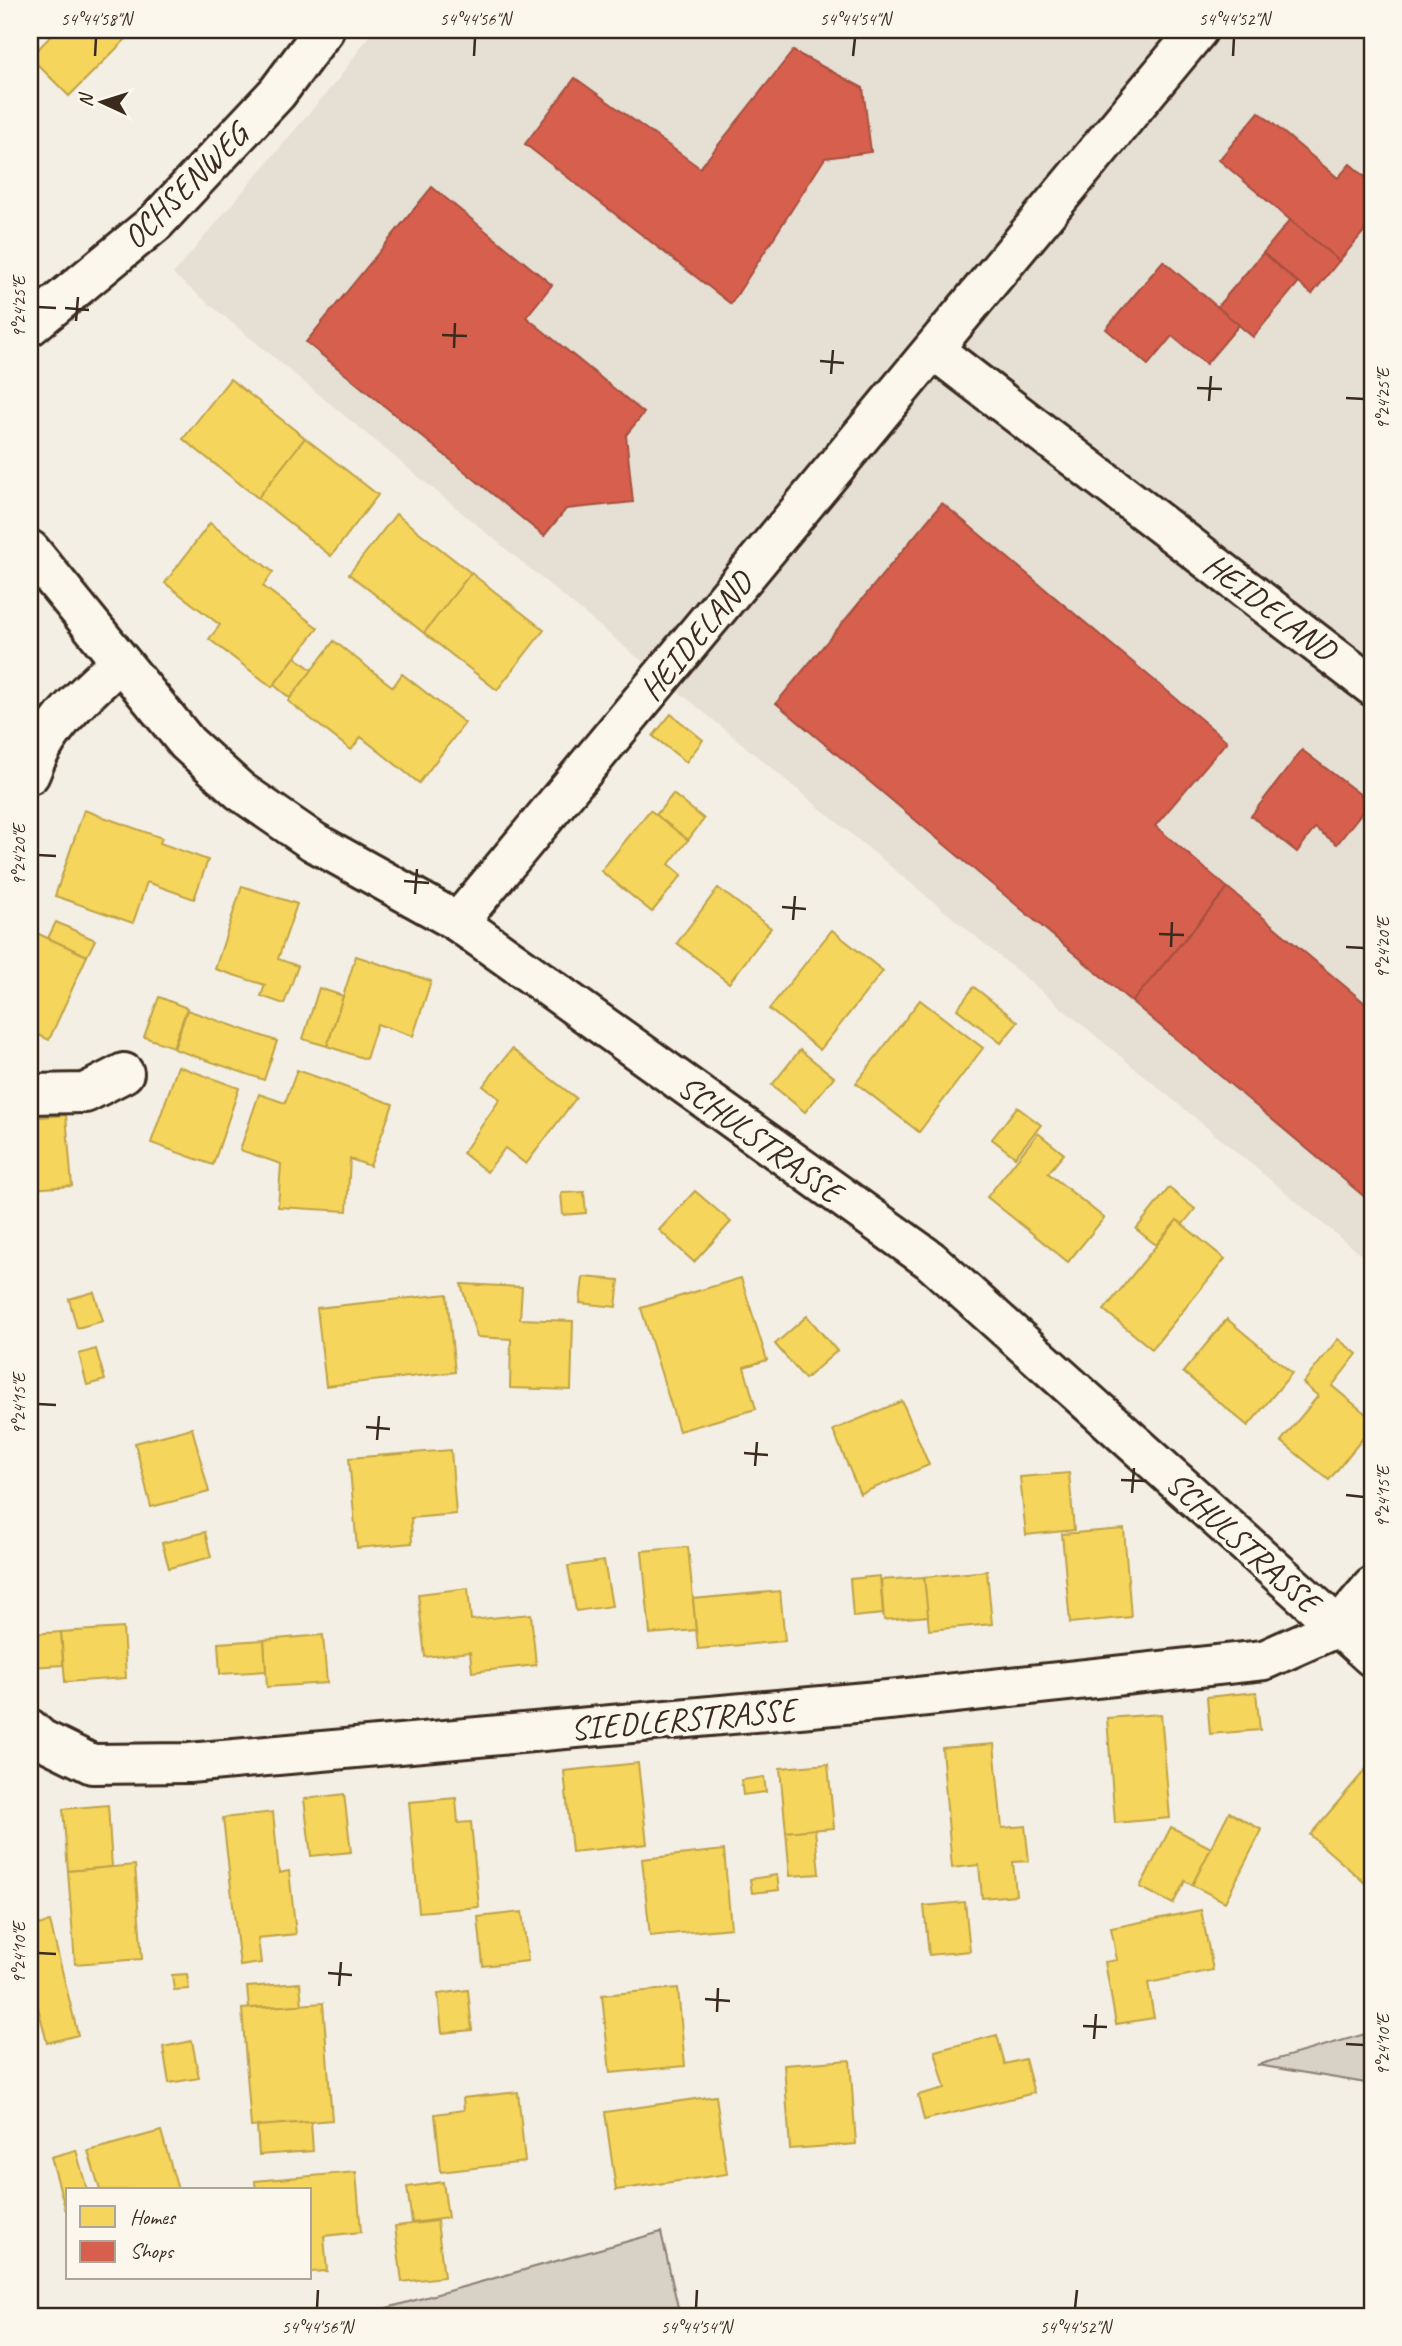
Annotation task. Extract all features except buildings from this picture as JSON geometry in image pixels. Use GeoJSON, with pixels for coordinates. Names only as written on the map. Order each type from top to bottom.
{"type":"FeatureCollection","features":[{"type":"Feature","properties":{"kind":"street","name":"OCHSENWEG"},"geometry":{"type":"LineString","coordinates":[[30,326],[156,222],[277,93],[324,30]]}},
{"type":"Feature","properties":{"kind":"street","name":"HEIDELAND"},"geometry":{"type":"LineString","coordinates":[[458,922],[1198,30]]}},
{"type":"Feature","properties":{"kind":"street","name":"HEIDELAND"},"geometry":{"type":"LineString","coordinates":[[933,350],[1372,686]]}},
{"type":"Feature","properties":{"kind":"street","name":"SCHULSTRASSE"},"geometry":{"type":"LineString","coordinates":[[30,550],[187,743],[240,791],[314,842],[458,922],[930,1260],[1372,1657]]}},
{"type":"Feature","properties":{"kind":"street"},"geometry":{"type":"LineString","coordinates":[[30,775],[37,753],[62,715],[120,662]]}},
{"type":"Feature","properties":{"kind":"street"},"geometry":{"type":"LineString","coordinates":[[30,1094],[85,1093],[124,1073]]}},
{"type":"Feature","properties":{"kind":"street"},"geometry":{"type":"LineString","coordinates":[[1338,1628],[1372,1587]]}},
{"type":"Feature","properties":{"kind":"street","name":"SIEDLERSTRASSE"},"geometry":{"type":"LineString","coordinates":[[30,1729],[41,1740],[92,1764],[199,1763],[899,1699],[1264,1660],[1338,1628]]}},
{"type":"Feature","properties":{"kind":"shaded area"},"geometry":{"type":"Polygon","coordinates":[[[373,30],[1372,30],[1372,1264],[173,274],[339,78],[373,30]]]}},
{"type":"Feature","properties":{"kind":"shaded area"},"geometry":{"type":"Polygon","coordinates":[[[1372,2032],[1372,2084],[1257,2065],[1372,2032]]]}},
{"type":"Feature","properties":{"kind":"shaded area"},"geometry":{"type":"Polygon","coordinates":[[[661,2232],[680,2316],[358,2316],[661,2232]]]}}]}
